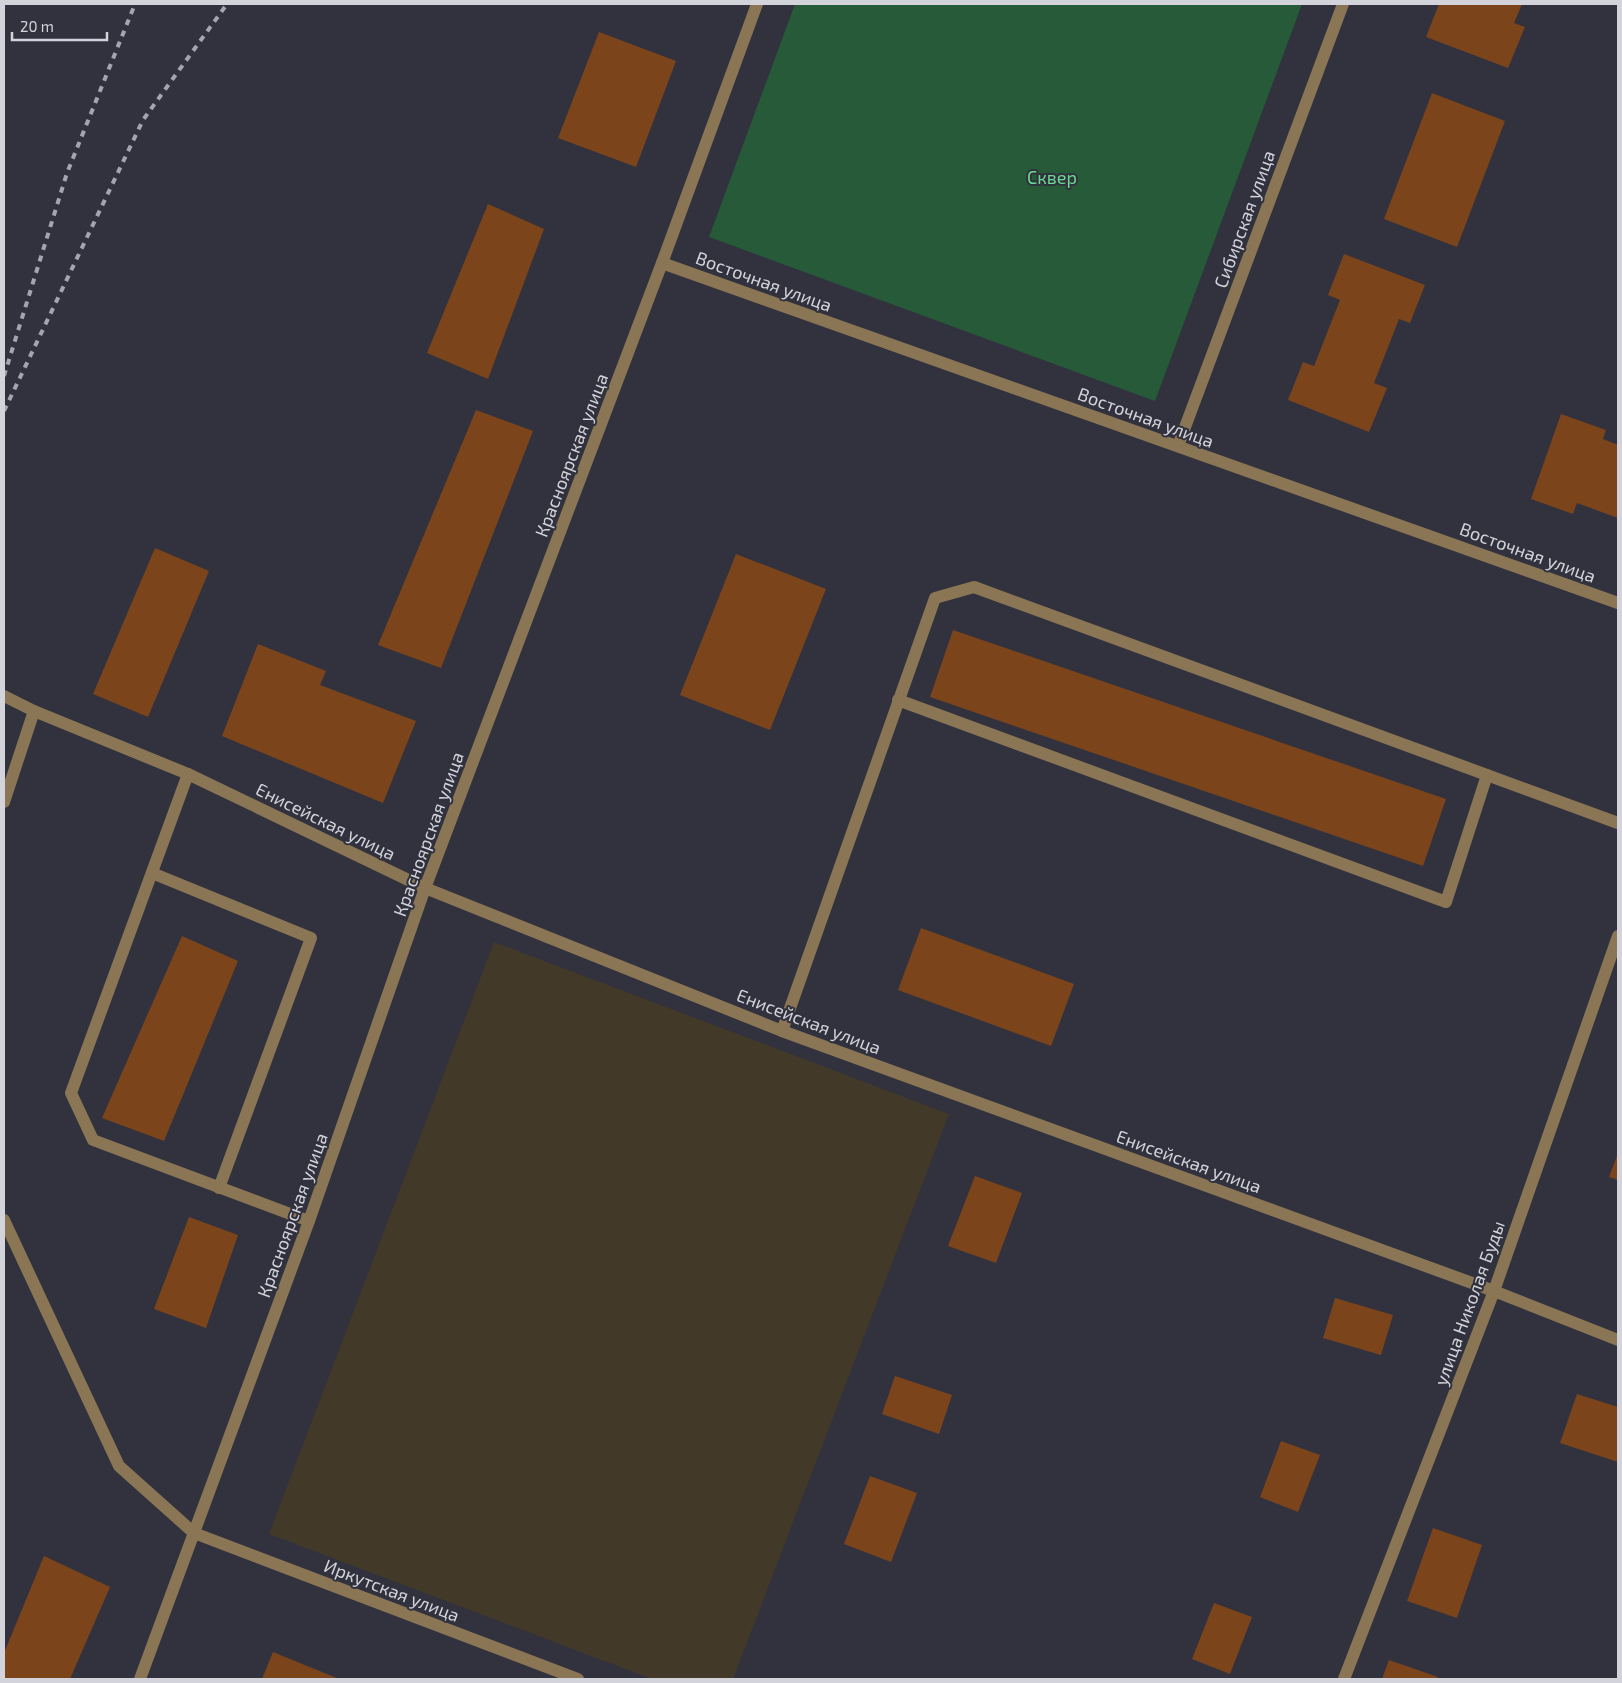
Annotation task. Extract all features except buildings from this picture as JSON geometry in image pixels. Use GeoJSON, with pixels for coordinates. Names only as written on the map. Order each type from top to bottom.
{"type":"FeatureCollection","features":[{"type":"Feature","properties":{"kind":"street","name":"Красноярская улица"},"geometry":{"type":"LineString","coordinates":[[140,1679],[309,1221],[425,888],[662,264],[757,4]]}},
{"type":"Feature","properties":{"kind":"street","name":"Сибирская улица"},"geometry":{"type":"LineString","coordinates":[[1178,446],[1343,4]]}},
{"type":"Feature","properties":{"kind":"street","name":"Восточная улица"},"geometry":{"type":"LineString","coordinates":[[662,264],[1618,603]]}},
{"type":"Feature","properties":{"kind":"street"},"geometry":{"type":"LineString","coordinates":[[782,1031],[935,598],[974,587],[1618,823]]}},
{"type":"Feature","properties":{"kind":"street","name":"Енисейская улица"},"geometry":{"type":"LineString","coordinates":[[4,696],[34,711],[188,774],[425,888],[782,1031],[1494,1291],[1618,1340]]}},
{"type":"Feature","properties":{"kind":"street"},"geometry":{"type":"LineString","coordinates":[[898,700],[1446,902],[1487,775]]}},
{"type":"Feature","properties":{"kind":"street"},"geometry":{"type":"LineString","coordinates":[[4,802],[34,711]]}},
{"type":"Feature","properties":{"kind":"street"},"geometry":{"type":"LineString","coordinates":[[188,774],[71,1093],[93,1140],[309,1221]]}},
{"type":"Feature","properties":{"kind":"street"},"geometry":{"type":"LineString","coordinates":[[152,873],[311,938],[219,1188]]}},
{"type":"Feature","properties":{"kind":"street","name":"улица Николая Буды"},"geometry":{"type":"LineString","coordinates":[[1344,1679],[1494,1291],[1618,936]]}},
{"type":"Feature","properties":{"kind":"street"},"geometry":{"type":"LineString","coordinates":[[4,1220],[119,1466],[194,1533]]}},
{"type":"Feature","properties":{"kind":"street","name":"Иркутская улица"},"geometry":{"type":"LineString","coordinates":[[194,1533],[578,1679]]}},
{"type":"Feature","properties":{"kind":"shaded area"},"geometry":{"type":"Polygon","coordinates":[[[494,942],[949,1114],[733,1679],[652,1679],[269,1534],[494,942]]]}},
{"type":"Feature","properties":{"kind":"green space","name":"Сквер"},"geometry":{"type":"Polygon","coordinates":[[[795,4],[1302,4],[1155,401],[709,237],[795,4]]]}},
{"type":"Feature","properties":{"kind":"railway"},"geometry":{"type":"LineString","coordinates":[[4,376],[67,173],[135,4]]}},
{"type":"Feature","properties":{"kind":"railway"},"geometry":{"type":"LineString","coordinates":[[4,411],[143,120],[227,4]]}}]}
